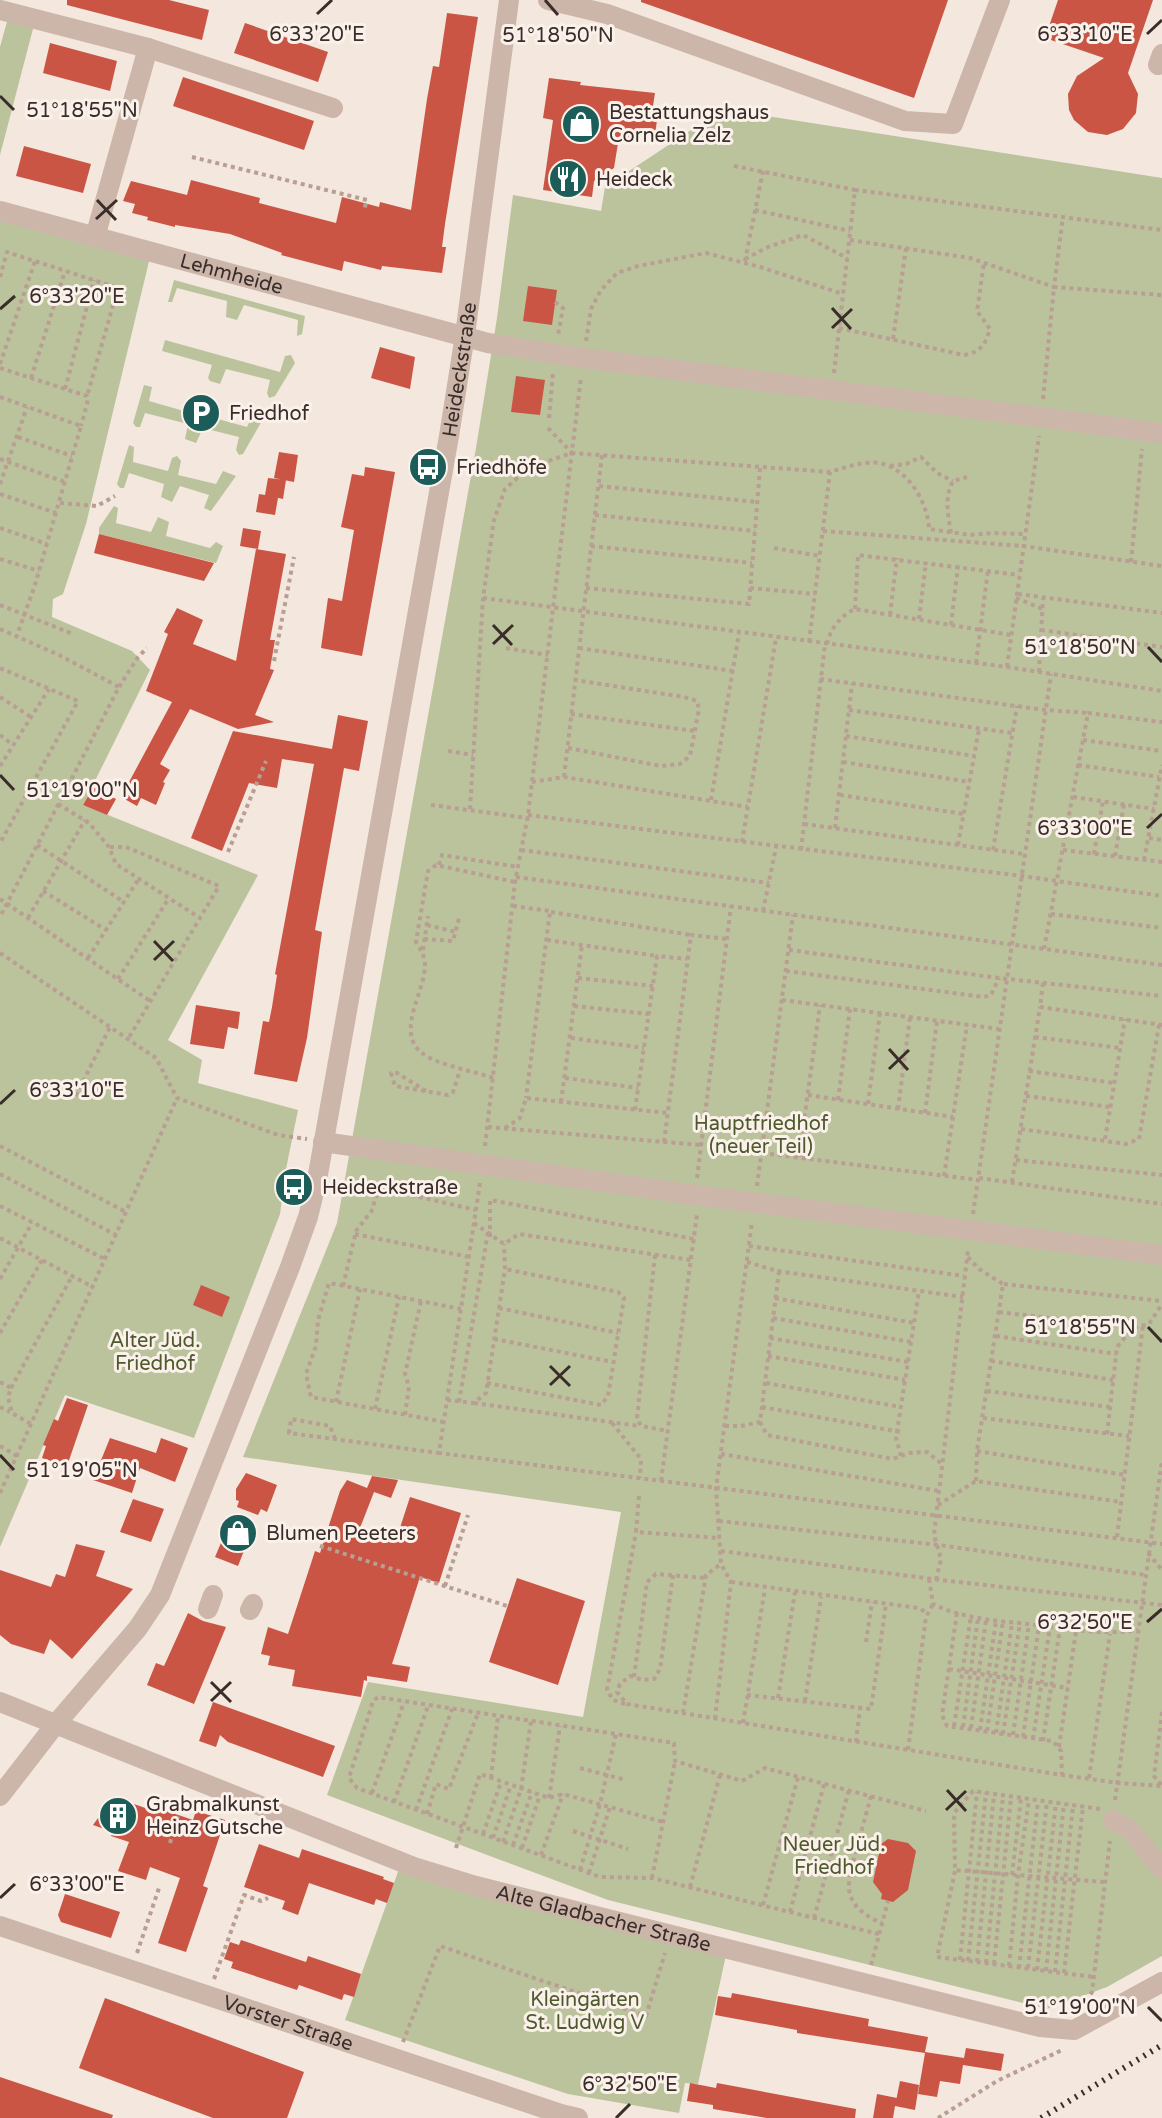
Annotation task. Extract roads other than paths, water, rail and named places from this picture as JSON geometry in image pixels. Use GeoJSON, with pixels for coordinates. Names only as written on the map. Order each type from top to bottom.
{"type":"FeatureCollection","features":[{"type":"Feature","properties":{"kind":"street","name":"Heideckstraße"},"geometry":{"type":"LineString","coordinates":[[0,1796],[55,1725],[138,1628],[160,1595],[302,1234],[314,1193],[465,335],[509,0]]}},
{"type":"Feature","properties":{"kind":"street"},"geometry":{"type":"LineString","coordinates":[[550,0],[607,14],[905,121],[953,124],[1000,0]]}},
{"type":"Feature","properties":{"kind":"street"},"geometry":{"type":"LineString","coordinates":[[0,10],[148,48],[333,108]]}},
{"type":"Feature","properties":{"kind":"street"},"geometry":{"type":"LineString","coordinates":[[95,237],[148,48]]}},
{"type":"Feature","properties":{"kind":"street","name":"Lehmheide"},"geometry":{"type":"LineString","coordinates":[[0,211],[488,343],[1153,432]]}},
{"type":"Feature","properties":{"kind":"street"},"geometry":{"type":"LineString","coordinates":[[323,1142],[695,1195],[1162,1255]]}},
{"type":"Feature","properties":{"kind":"street","name":"Alte Gladbacher Straße"},"geometry":{"type":"LineString","coordinates":[[0,1702],[414,1867],[476,1886],[1040,2027],[1074,2030],[1162,1982]]}},
{"type":"Feature","properties":{"kind":"street"},"geometry":{"type":"LineString","coordinates":[[1113,1820],[1130,1830],[1162,1869]]}},
{"type":"Feature","properties":{"kind":"street","name":"Vorster Straße"},"geometry":{"type":"LineString","coordinates":[[0,1926],[578,2118]]}},
{"type":"Feature","properties":{"kind":"railway"},"geometry":{"type":"LineString","coordinates":[[1041,2118],[1162,2045]]}},
{"type":"Feature","properties":{"kind":"place","name":"Bestattungshaus Cornelia Zelz"},"geometry":{"type":"Point","coordinates":[581,124]}},
{"type":"Feature","properties":{"kind":"place","name":"Heideck"},"geometry":{"type":"Point","coordinates":[568,179]}},
{"type":"Feature","properties":{"kind":"place","name":"Friedhof"},"geometry":{"type":"Point","coordinates":[201,413]}},
{"type":"Feature","properties":{"kind":"place","name":"Friedhöfe"},"geometry":{"type":"Point","coordinates":[428,467]}},
{"type":"Feature","properties":{"kind":"place","name":"Heideckstraße"},"geometry":{"type":"Point","coordinates":[294,1187]}},
{"type":"Feature","properties":{"kind":"place","name":"Blumen Peeters"},"geometry":{"type":"Point","coordinates":[238,1533]}},
{"type":"Feature","properties":{"kind":"place","name":"Grabmalkunst Heinz Gutsche"},"geometry":{"type":"Point","coordinates":[118,1816]}},
{"type":"Feature","properties":{"kind":"park label","name":"Hauptfriedhof (neuer Teil)"},"geometry":{"type":"Point","coordinates":[761,1134]}},
{"type":"Feature","properties":{"kind":"park label","name":"Alter Jüd. Friedhof"},"geometry":{"type":"Point","coordinates":[155,1352]}},
{"type":"Feature","properties":{"kind":"park label","name":"Neuer Jüd. Friedhof"},"geometry":{"type":"Point","coordinates":[834,1856]}},
{"type":"Feature","properties":{"kind":"park label","name":"Kleingärten St. Ludwig V"},"geometry":{"type":"Point","coordinates":[585,2010]}}]}
